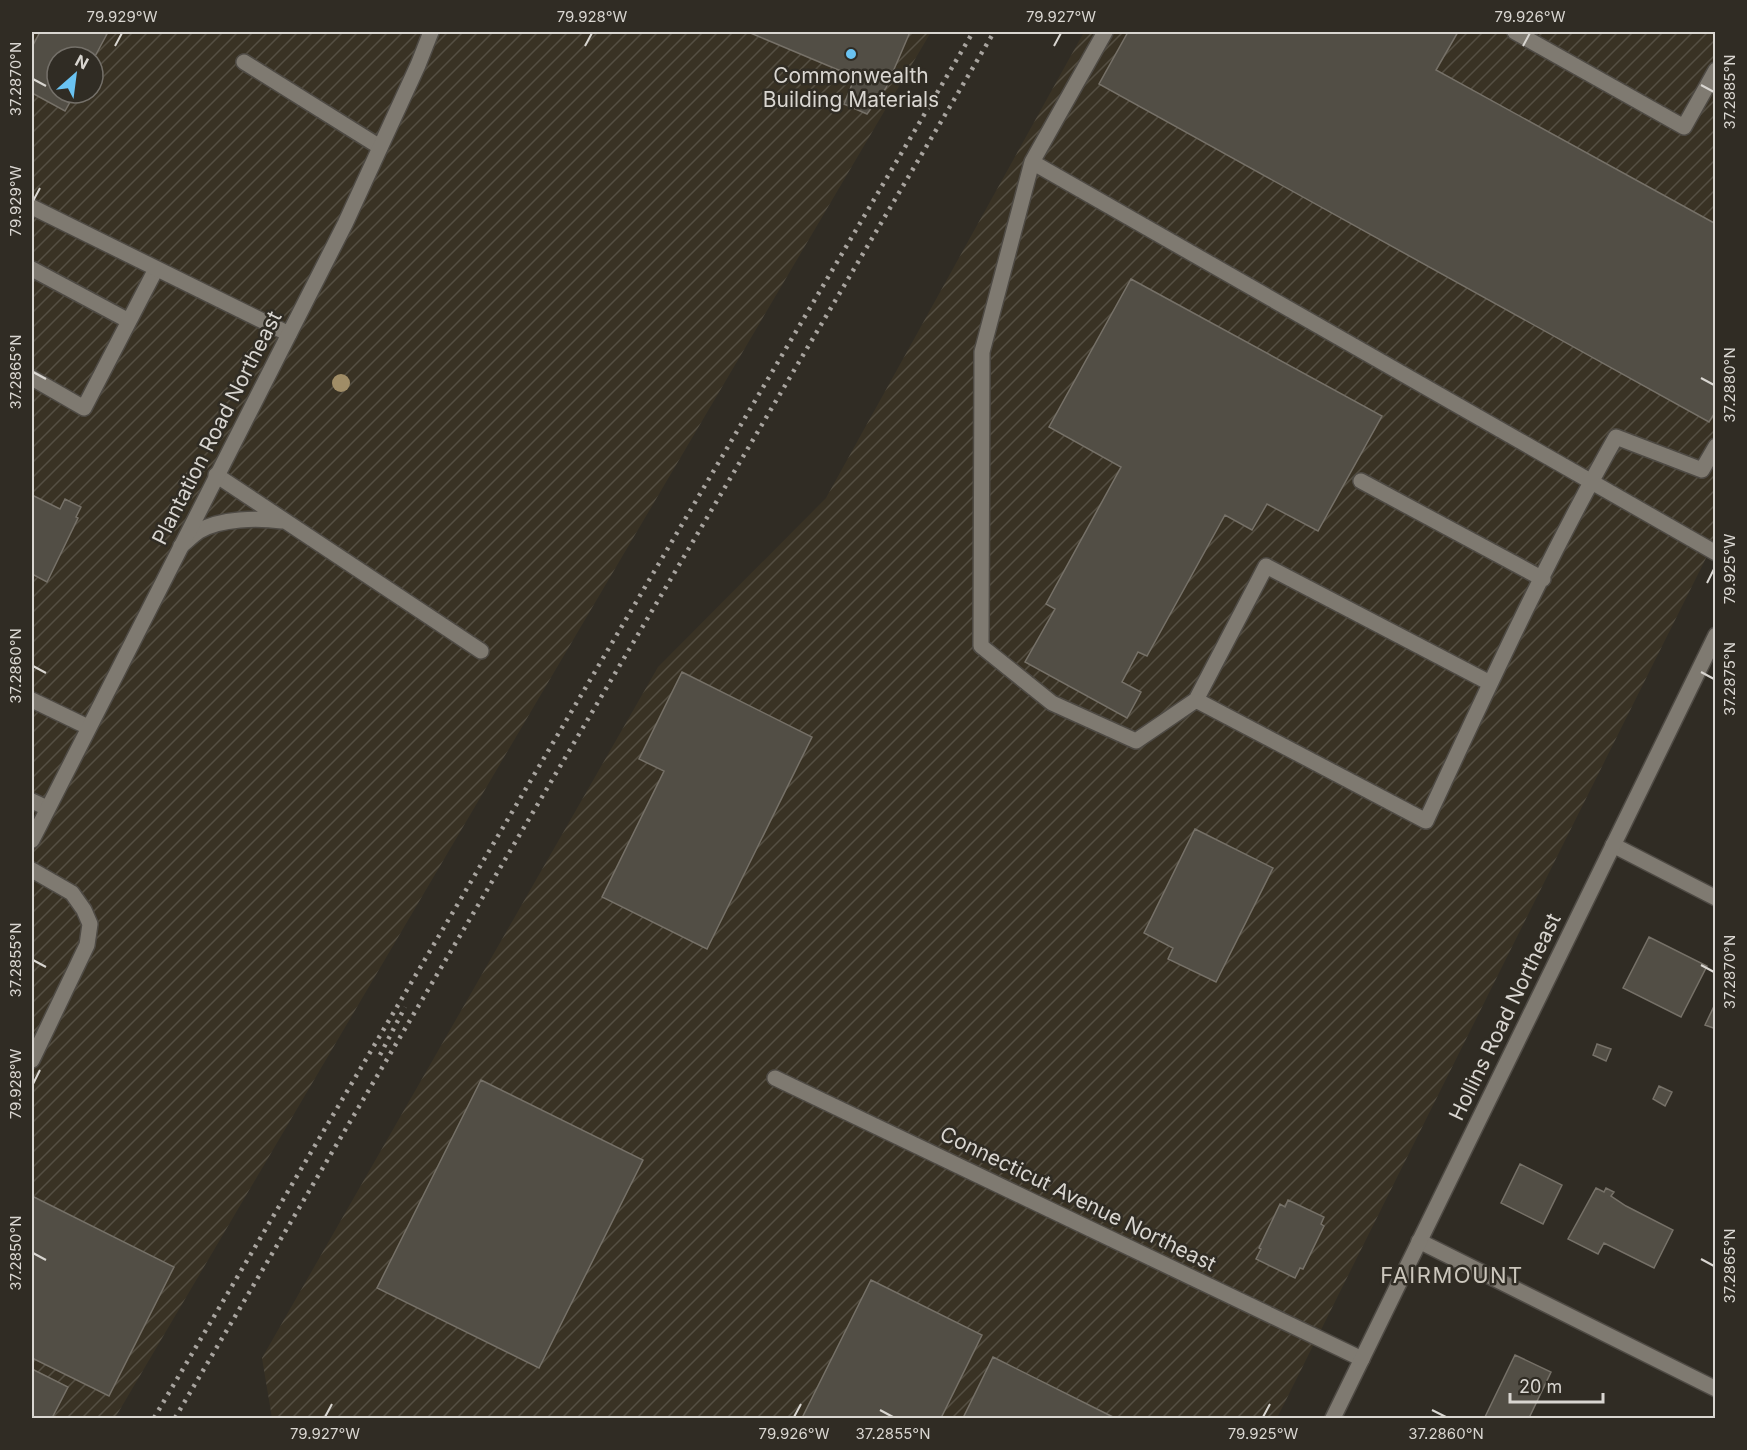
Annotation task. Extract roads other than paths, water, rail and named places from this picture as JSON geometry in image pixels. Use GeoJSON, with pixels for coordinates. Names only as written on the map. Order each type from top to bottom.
{"type":"FeatureCollection","features":[{"type":"Feature","properties":{"kind":"street","name":"Plantation Road Northeast"},"geometry":{"type":"LineString","coordinates":[[32,840],[289,334],[380,147],[418,65],[430,32]]}},
{"type":"Feature","properties":{"kind":"street"},"geometry":{"type":"LineString","coordinates":[[1104,32],[1032,162],[982,352],[981,646],[1052,703],[1136,741],[1196,700],[1266,566],[1490,683]]}},
{"type":"Feature","properties":{"kind":"street"},"geometry":{"type":"LineString","coordinates":[[1515,32],[1684,127],[1716,70]]}},
{"type":"Feature","properties":{"kind":"street"},"geometry":{"type":"LineString","coordinates":[[244,62],[380,147]]}},
{"type":"Feature","properties":{"kind":"street"},"geometry":{"type":"LineString","coordinates":[[1032,162],[1716,553]]}},
{"type":"Feature","properties":{"kind":"street"},"geometry":{"type":"LineString","coordinates":[[32,207],[289,334]]}},
{"type":"Feature","properties":{"kind":"street"},"geometry":{"type":"LineString","coordinates":[[32,269],[129,321]]}},
{"type":"Feature","properties":{"kind":"street"},"geometry":{"type":"LineString","coordinates":[[32,378],[84,408],[156,269]]}},
{"type":"Feature","properties":{"kind":"street"},"geometry":{"type":"LineString","coordinates":[[1196,700],[1426,821],[1490,683],[1590,483],[1616,437],[1702,470],[1716,446]]}},
{"type":"Feature","properties":{"kind":"street"},"geometry":{"type":"LineString","coordinates":[[216,475],[481,651]]}},
{"type":"Feature","properties":{"kind":"street"},"geometry":{"type":"LineString","coordinates":[[1361,481],[1543,579]]}},
{"type":"Feature","properties":{"kind":"street"},"geometry":{"type":"LineString","coordinates":[[178,549],[210,526],[252,520],[285,521]]}},
{"type":"Feature","properties":{"kind":"street","name":"Hollins Road Northeast"},"geometry":{"type":"LineString","coordinates":[[1333,1419],[1613,845],[1714,644]]}},
{"type":"Feature","properties":{"kind":"street"},"geometry":{"type":"LineString","coordinates":[[32,700],[88,727]]}},
{"type":"Feature","properties":{"kind":"street"},"geometry":{"type":"LineString","coordinates":[[32,801],[47,808]]}},
{"type":"Feature","properties":{"kind":"street"},"geometry":{"type":"LineString","coordinates":[[1613,845],[1716,898]]}},
{"type":"Feature","properties":{"kind":"street"},"geometry":{"type":"LineString","coordinates":[[32,870],[72,893],[84,910],[90,924],[87,945],[32,1060]]}},
{"type":"Feature","properties":{"kind":"street","name":"Connecticut Avenue Northeast"},"geometry":{"type":"LineString","coordinates":[[775,1078],[1362,1359]]}},
{"type":"Feature","properties":{"kind":"street"},"geometry":{"type":"LineString","coordinates":[[1419,1241],[1716,1389]]}},
{"type":"Feature","properties":{"kind":"railway"},"geometry":{"type":"LineString","coordinates":[[154,1418],[973,32]]}},
{"type":"Feature","properties":{"kind":"railway"},"geometry":{"type":"LineString","coordinates":[[175,1418],[994,32]]}},
{"type":"Feature","properties":{"kind":"railway"},"geometry":{"type":"LineString","coordinates":[[380,1055],[405,1007]]}},
{"type":"Feature","properties":{"kind":"place","name":"Commonwealth Building Materials"},"geometry":{"type":"Point","coordinates":[851,54]}},
{"type":"Feature","properties":{"kind":"district","name":"FAIRMOUNT"},"geometry":{"type":"Point","coordinates":[1452,1275]}}]}
